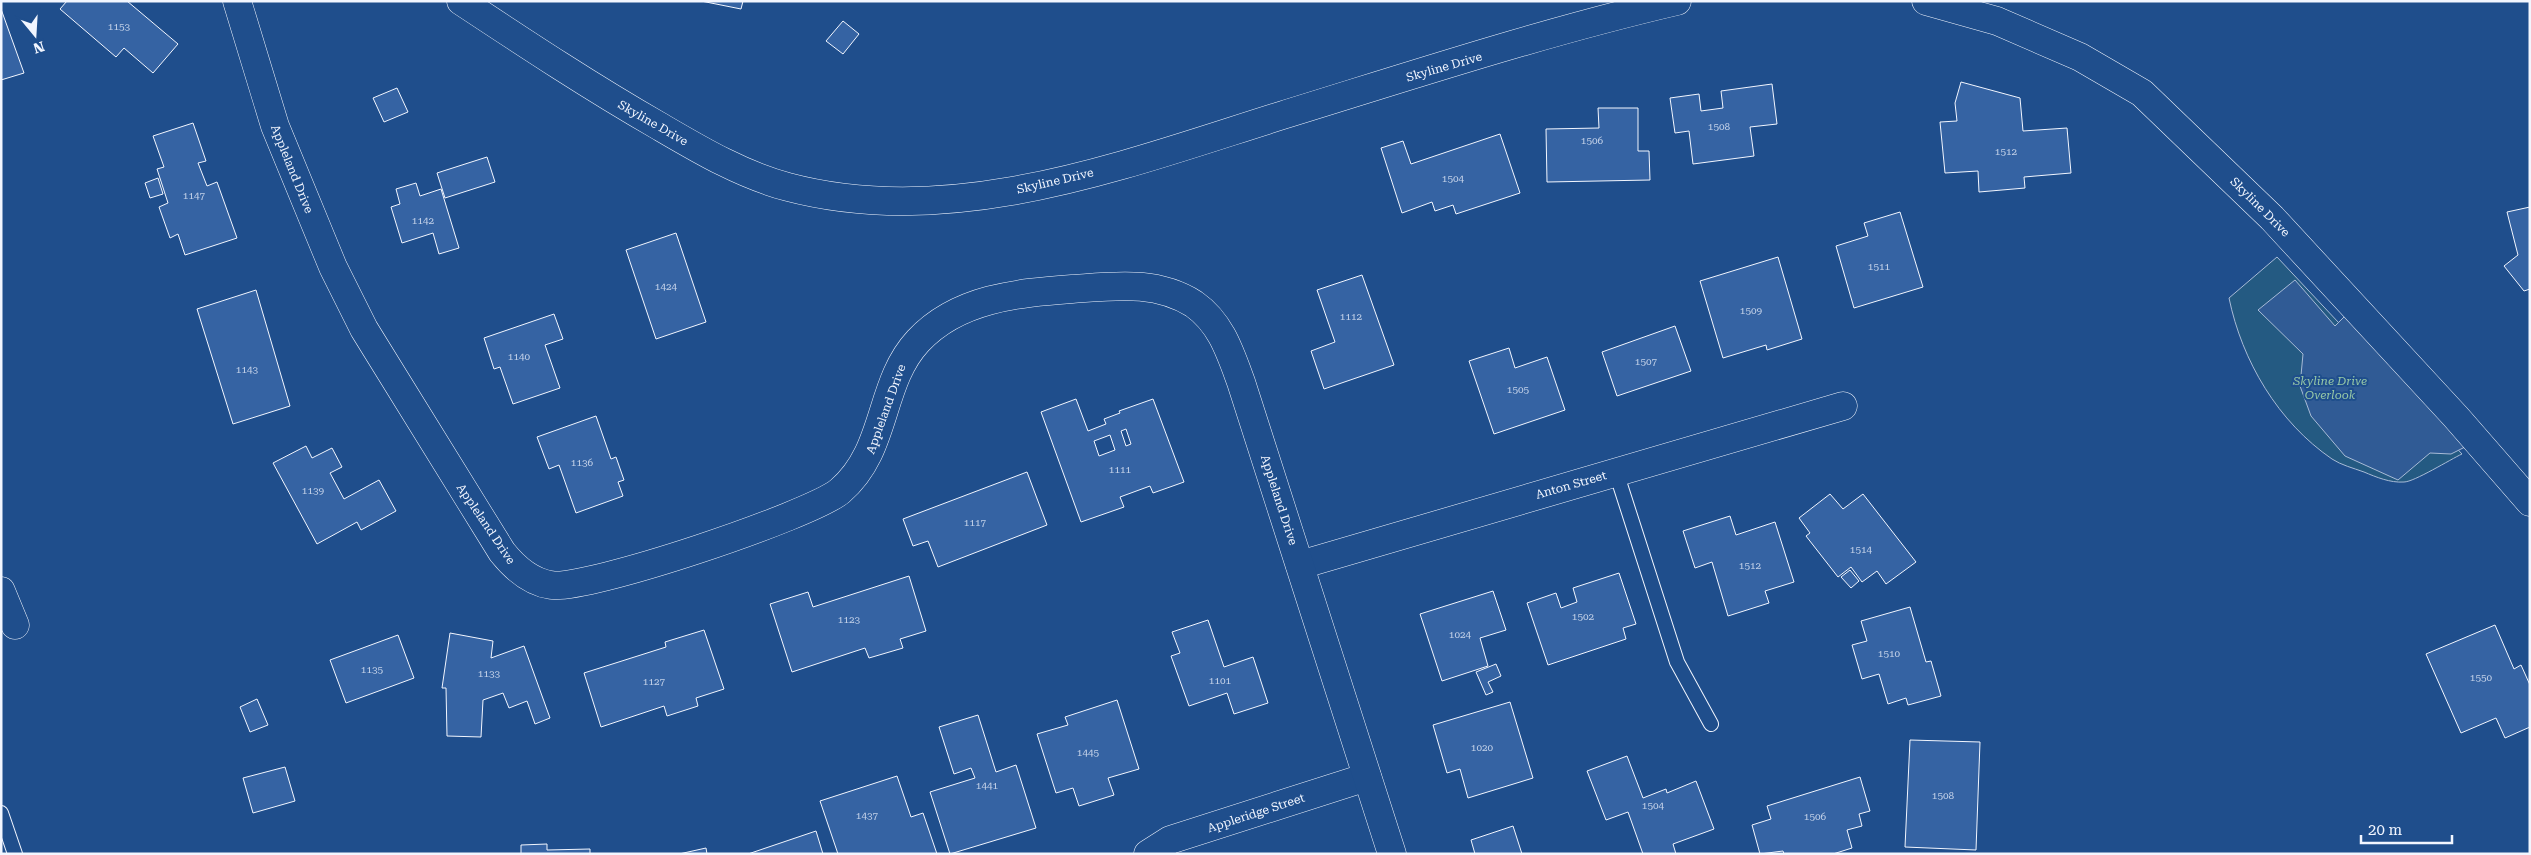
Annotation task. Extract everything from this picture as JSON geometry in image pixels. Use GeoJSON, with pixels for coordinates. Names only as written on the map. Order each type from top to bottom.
{"type":"FeatureCollection","features":[{"type":"Feature","properties":{"kind":"street","name":"Appleland Drive"},"geometry":{"type":"LineString","coordinates":[[237,1],[275,126],[333,267],[364,329],[502,552],[516,569],[551,585],[572,584],[596,579],[775,522],[816,506],[837,493],[863,466],[872,449],[898,369],[917,342],[930,329],[955,313],[999,297],[1118,285],[1155,288],[1194,304],[1221,331],[1241,382],[1392,854]]}},
{"type":"Feature","properties":{"kind":"street","name":"Skyline Drive"},"geometry":{"type":"LineString","coordinates":[[460,1],[598,91],[737,169],[787,187],[849,198],[890,201],[946,199],[1012,191],[1111,168],[1418,74],[1613,17],[1677,1]]}},
{"type":"Feature","properties":{"kind":"street","name":"Skyline Drive"},"geometry":{"type":"LineString","coordinates":[[1926,1],[1997,20],[2080,57],[2142,93],[2272,218],[2456,417],[2530,502]]}},
{"type":"Feature","properties":{"kind":"street","name":"Anton Street"},"geometry":{"type":"LineString","coordinates":[[1300,564],[1843,406]]}},
{"type":"Feature","properties":{"kind":"street"},"geometry":{"type":"LineString","coordinates":[[1,591],[15,625]]}},
{"type":"Feature","properties":{"kind":"street","name":"Appleridge Street"},"geometry":{"type":"LineString","coordinates":[[1148,854],[1170,840],[1367,777]]}},
{"type":"Feature","properties":{"kind":"lane"},"geometry":{"type":"LineString","coordinates":[[1616,472],[1677,662],[1711,724]]}},
{"type":"Feature","properties":{"kind":"lane"},"geometry":{"type":"LineString","coordinates":[[2,819],[15,854]]}},
{"type":"Feature","properties":{"kind":"green space","name":"Skyline Drive Overlook"},"geometry":{"type":"Polygon","coordinates":[[[2277,257],[2462,454],[2409,481],[2394,482],[2378,478],[2332,459],[2295,427],[2265,388],[2253,367],[2243,345],[2229,298],[2277,257]]]}},
{"type":"Feature","properties":{"kind":"shaded area","name":"Skyline Drive Overlook"},"geometry":{"type":"Polygon","coordinates":[[[2295,280],[2335,326],[2349,312],[2465,447],[2451,454],[2430,453],[2398,480],[2345,456],[2311,416],[2300,386],[2303,354],[2258,310],[2295,280]]]}},
{"type":"Feature","properties":{"kind":"building"},"geometry":{"type":"Polygon","coordinates":[[[67,1],[127,1],[178,44],[153,73],[124,48],[116,57],[60,9],[67,1]]]}},
{"type":"Feature","properties":{"kind":"building"},"geometry":{"type":"Polygon","coordinates":[[[701,1],[743,1],[741,9],[701,1]]]}},
{"type":"Feature","properties":{"kind":"building"},"geometry":{"type":"Polygon","coordinates":[[[1,9],[24,73],[1,80],[1,9]]]}},
{"type":"Feature","properties":{"kind":"building"},"geometry":{"type":"Polygon","coordinates":[[[843,21],[859,34],[843,54],[826,41],[843,21]]]}},
{"type":"Feature","properties":{"kind":"building"},"geometry":{"type":"Polygon","coordinates":[[[1961,82],[2020,98],[2023,131],[2067,128],[2071,173],[2024,177],[2025,188],[1979,192],[1978,171],[1945,173],[1940,122],[1957,121],[1955,103],[1961,82]]]}},
{"type":"Feature","properties":{"kind":"building"},"geometry":{"type":"Polygon","coordinates":[[[1772,84],[1777,124],[1750,127],[1754,156],[1693,164],[1689,131],[1675,133],[1670,98],[1699,94],[1701,111],[1723,108],[1721,91],[1772,84]]]}},
{"type":"Feature","properties":{"kind":"building"},"geometry":{"type":"Polygon","coordinates":[[[397,88],[408,112],[384,122],[373,98],[397,88]]]}},
{"type":"Feature","properties":{"kind":"building"},"geometry":{"type":"Polygon","coordinates":[[[1598,108],[1638,108],[1638,151],[1649,151],[1650,180],[1547,182],[1546,129],[1599,128],[1598,108]]]}},
{"type":"Feature","properties":{"kind":"building"},"geometry":{"type":"Polygon","coordinates":[[[193,123],[206,161],[198,163],[207,186],[217,182],[237,238],[185,255],[178,234],[170,238],[159,207],[168,203],[157,169],[164,167],[153,136],[193,123]]]}},
{"type":"Feature","properties":{"kind":"building"},"geometry":{"type":"Polygon","coordinates":[[[1500,134],[1520,193],[1456,214],[1453,205],[1435,211],[1432,202],[1402,213],[1381,148],[1403,141],[1411,164],[1500,134]]]}},
{"type":"Feature","properties":{"kind":"building"},"geometry":{"type":"Polygon","coordinates":[[[487,157],[495,182],[445,198],[437,173],[487,157]]]}},
{"type":"Feature","properties":{"kind":"building"},"geometry":{"type":"Polygon","coordinates":[[[158,178],[163,194],[150,198],[145,183],[158,178]]]}},
{"type":"Feature","properties":{"kind":"building"},"geometry":{"type":"Polygon","coordinates":[[[416,183],[420,196],[441,189],[459,248],[439,254],[433,233],[402,243],[391,207],[400,204],[396,189],[416,183]]]}},
{"type":"Feature","properties":{"kind":"building"},"geometry":{"type":"Polygon","coordinates":[[[2530,207],[2530,289],[2524,291],[2504,266],[2518,255],[2507,212],[2530,207]]]}},
{"type":"Feature","properties":{"kind":"building"},"geometry":{"type":"Polygon","coordinates":[[[1900,212],[1923,287],[1854,308],[1836,246],[1868,236],[1864,223],[1900,212]]]}},
{"type":"Feature","properties":{"kind":"building"},"geometry":{"type":"Polygon","coordinates":[[[676,233],[706,322],[656,339],[626,250],[676,233]]]}},
{"type":"Feature","properties":{"kind":"building"},"geometry":{"type":"Polygon","coordinates":[[[1778,257],[1802,339],[1767,350],[1766,345],[1723,358],[1700,281],[1778,257]]]}},
{"type":"Feature","properties":{"kind":"building"},"geometry":{"type":"Polygon","coordinates":[[[1362,275],[1394,365],[1324,389],[1311,351],[1335,342],[1317,290],[1362,275]]]}},
{"type":"Feature","properties":{"kind":"building"},"geometry":{"type":"Polygon","coordinates":[[[256,290],[290,406],[233,424],[197,309],[256,290]]]}},
{"type":"Feature","properties":{"kind":"building"},"geometry":{"type":"Polygon","coordinates":[[[554,314],[563,339],[545,345],[560,388],[513,404],[500,367],[494,369],[484,338],[554,314]]]}},
{"type":"Feature","properties":{"kind":"building"},"geometry":{"type":"Polygon","coordinates":[[[1675,326],[1691,371],[1617,396],[1602,352],[1675,326]]]}},
{"type":"Feature","properties":{"kind":"building"},"geometry":{"type":"Polygon","coordinates":[[[1509,348],[1515,368],[1547,357],[1565,410],[1494,434],[1469,361],[1509,348]]]}},
{"type":"Feature","properties":{"kind":"building"},"geometry":{"type":"Polygon","coordinates":[[[1076,399],[1088,431],[1106,424],[1104,419],[1120,413],[1119,411],[1153,399],[1184,482],[1153,493],[1150,486],[1120,497],[1124,507],[1081,522],[1041,412],[1076,399]],[[1126,429],[1121,431],[1126,446],[1131,444],[1126,429]],[[1110,435],[1094,441],[1099,456],[1115,450],[1110,435]]]}},
{"type":"Feature","properties":{"kind":"building"},"geometry":{"type":"Polygon","coordinates":[[[596,416],[611,459],[616,457],[624,480],[618,482],[623,496],[576,513],[559,465],[549,469],[537,437],[596,416]]]}},
{"type":"Feature","properties":{"kind":"building"},"geometry":{"type":"Polygon","coordinates":[[[306,446],[312,458],[332,448],[342,467],[330,473],[344,499],[379,480],[396,511],[361,530],[357,522],[317,544],[273,463],[306,446]]]}},
{"type":"Feature","properties":{"kind":"building"},"geometry":{"type":"Polygon","coordinates":[[[1027,472],[1047,525],[938,567],[928,541],[913,546],[903,519],[1027,472]]]}},
{"type":"Feature","properties":{"kind":"building"},"geometry":{"type":"Polygon","coordinates":[[[1830,494],[1843,509],[1863,494],[1916,562],[1886,584],[1877,571],[1862,582],[1851,567],[1838,577],[1806,536],[1810,533],[1799,518],[1830,494]]]}},
{"type":"Feature","properties":{"kind":"building"},"geometry":{"type":"Polygon","coordinates":[[[1730,516],[1736,535],[1775,522],[1794,582],[1765,591],[1769,603],[1728,616],[1712,562],[1695,568],[1683,531],[1730,516]]]}},
{"type":"Feature","properties":{"kind":"building"},"geometry":{"type":"Polygon","coordinates":[[[1850,570],[1859,581],[1851,588],[1841,577],[1850,570]]]}},
{"type":"Feature","properties":{"kind":"building"},"geometry":{"type":"Polygon","coordinates":[[[1619,573],[1636,624],[1623,628],[1626,639],[1548,665],[1527,603],[1556,593],[1561,608],[1577,602],[1573,588],[1619,573]]]}},
{"type":"Feature","properties":{"kind":"building"},"geometry":{"type":"Polygon","coordinates":[[[909,576],[926,631],[900,639],[903,648],[869,658],[865,648],[792,672],[770,604],[808,592],[813,607],[909,576]]]}},
{"type":"Feature","properties":{"kind":"building"},"geometry":{"type":"Polygon","coordinates":[[[1493,591],[1506,630],[1480,638],[1488,666],[1442,681],[1420,614],[1493,591]]]}},
{"type":"Feature","properties":{"kind":"building"},"geometry":{"type":"Polygon","coordinates":[[[1910,607],[1926,662],[1931,661],[1941,696],[1908,705],[1906,698],[1888,704],[1879,674],[1862,679],[1852,645],[1867,641],[1861,621],[1910,607]]]}},
{"type":"Feature","properties":{"kind":"building"},"geometry":{"type":"Polygon","coordinates":[[[1208,620],[1224,667],[1253,657],[1268,703],[1234,714],[1227,693],[1189,706],[1171,656],[1180,653],[1172,632],[1208,620]]]}},
{"type":"Feature","properties":{"kind":"building"},"geometry":{"type":"Polygon","coordinates":[[[2495,625],[2514,669],[2521,665],[2530,685],[2530,727],[2505,738],[2496,718],[2461,733],[2426,654],[2495,625]]]}},
{"type":"Feature","properties":{"kind":"building"},"geometry":{"type":"Polygon","coordinates":[[[704,630],[724,689],[696,698],[698,706],[667,716],[664,706],[601,727],[584,673],[666,647],[665,642],[704,630]]]}},
{"type":"Feature","properties":{"kind":"building"},"geometry":{"type":"Polygon","coordinates":[[[450,633],[493,641],[491,658],[524,646],[550,718],[535,724],[527,701],[509,708],[503,693],[483,700],[481,737],[447,736],[446,688],[442,688],[450,633]]]}},
{"type":"Feature","properties":{"kind":"building"},"geometry":{"type":"Polygon","coordinates":[[[398,635],[414,678],[346,703],[330,660],[398,635]]]}},
{"type":"Feature","properties":{"kind":"building"},"geometry":{"type":"Polygon","coordinates":[[[1496,664],[1501,676],[1488,682],[1493,692],[1486,695],[1476,672],[1496,664]]]}},
{"type":"Feature","properties":{"kind":"building"},"geometry":{"type":"Polygon","coordinates":[[[257,699],[268,725],[250,732],[240,707],[257,699]]]}},
{"type":"Feature","properties":{"kind":"building"},"geometry":{"type":"Polygon","coordinates":[[[1117,700],[1139,769],[1108,778],[1114,795],[1079,806],[1073,788],[1056,793],[1037,734],[1068,725],[1065,717],[1117,700]]]}},
{"type":"Feature","properties":{"kind":"building"},"geometry":{"type":"Polygon","coordinates":[[[1510,702],[1533,778],[1468,798],[1460,769],[1447,773],[1433,725],[1510,702]]]}},
{"type":"Feature","properties":{"kind":"building"},"geometry":{"type":"Polygon","coordinates":[[[978,715],[996,772],[1016,765],[1036,828],[950,854],[930,792],[975,778],[971,768],[954,774],[939,727],[978,715]]]}},
{"type":"Feature","properties":{"kind":"building"},"geometry":{"type":"Polygon","coordinates":[[[1910,740],[1980,742],[1976,850],[1905,847],[1910,740]]]}},
{"type":"Feature","properties":{"kind":"building"},"geometry":{"type":"Polygon","coordinates":[[[1627,756],[1643,798],[1666,789],[1667,793],[1696,781],[1714,829],[1673,844],[1676,854],[1643,854],[1628,812],[1606,820],[1587,771],[1627,756]]]}},
{"type":"Feature","properties":{"kind":"building"},"geometry":{"type":"Polygon","coordinates":[[[285,767],[295,801],[253,813],[243,778],[285,767]]]}},
{"type":"Feature","properties":{"kind":"building"},"geometry":{"type":"Polygon","coordinates":[[[897,776],[911,817],[923,813],[937,854],[838,854],[820,801],[897,776]]]}},
{"type":"Feature","properties":{"kind":"building"},"geometry":{"type":"Polygon","coordinates":[[[1860,777],[1870,811],[1859,814],[1862,826],[1847,830],[1852,848],[1833,854],[1784,854],[1783,851],[1760,854],[1752,825],[1771,819],[1767,806],[1860,777]]]}},
{"type":"Feature","properties":{"kind":"building"},"geometry":{"type":"Polygon","coordinates":[[[1513,826],[1522,854],[1475,854],[1471,840],[1513,826]]]}},
{"type":"Feature","properties":{"kind":"building"},"geometry":{"type":"Polygon","coordinates":[[[816,831],[823,854],[748,854],[816,831]]]}},
{"type":"Feature","properties":{"kind":"building"},"geometry":{"type":"Polygon","coordinates":[[[547,844],[547,850],[590,849],[590,854],[521,854],[521,845],[547,844]]]}},
{"type":"Feature","properties":{"kind":"building"},"geometry":{"type":"Polygon","coordinates":[[[706,848],[707,854],[679,854],[706,848]]]}}]}
